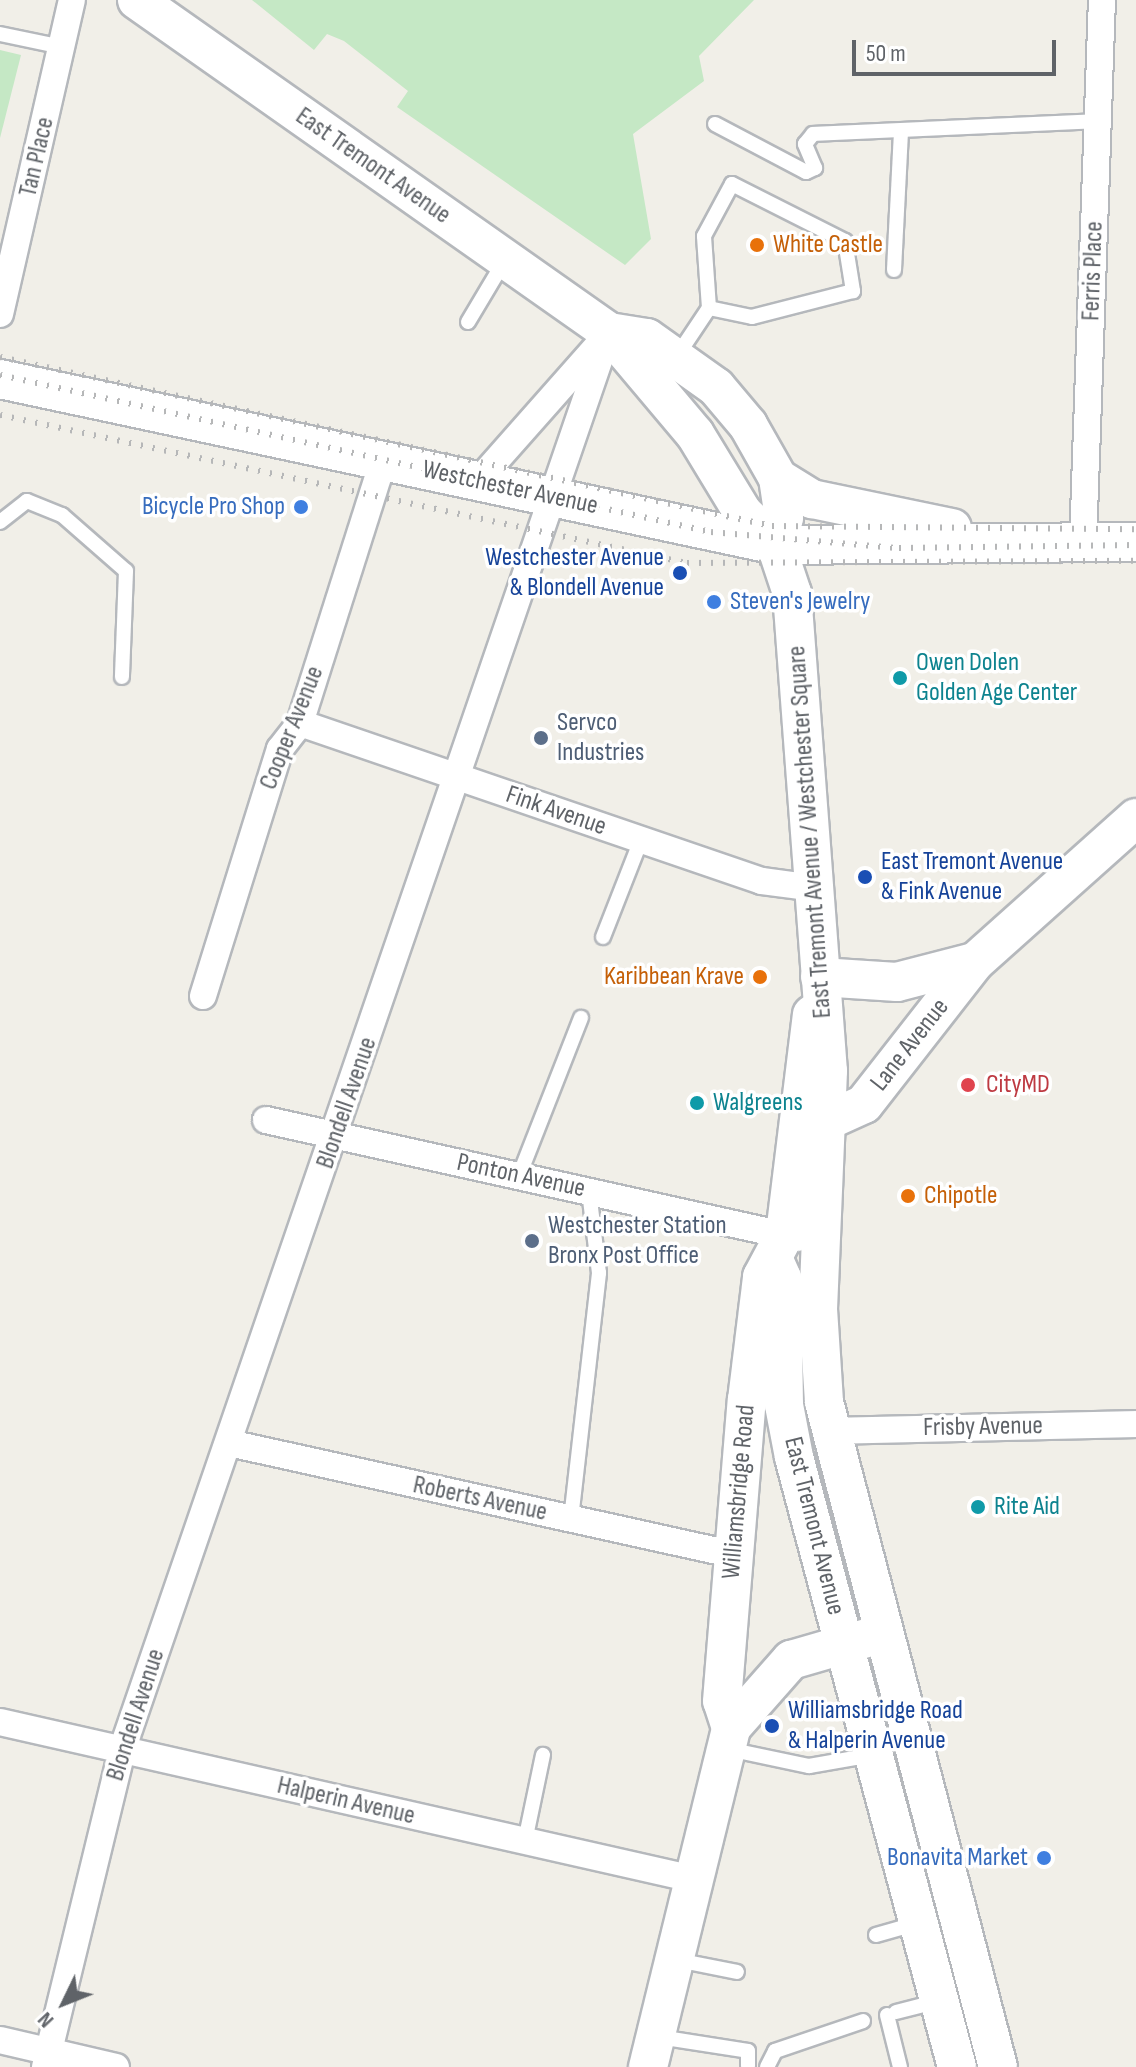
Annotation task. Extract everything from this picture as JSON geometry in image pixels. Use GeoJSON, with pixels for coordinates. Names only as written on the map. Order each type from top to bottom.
{"type":"FeatureCollection","features":[{"type":"Feature","properties":{"kind":"main road","name":"East Tremont Avenue"},"geometry":{"type":"LineString","coordinates":[[157,6],[609,332],[695,434],[743,513],[776,545],[784,518],[778,478],[748,425],[716,387],[647,338],[609,332]]}},
{"type":"Feature","properties":{"kind":"main road","name":"Westchester Avenue"},"geometry":{"type":"LineString","coordinates":[[0,379],[776,545],[1136,542]]}},
{"type":"Feature","properties":{"kind":"main road","name":"Westchester Avenue"},"geometry":{"type":"LineString","coordinates":[[778,478],[812,499],[1025,543]]}},
{"type":"Feature","properties":{"kind":"main road","name":"East Tremont Avenue / Westchester Square"},"geometry":{"type":"LineString","coordinates":[[776,545],[792,593],[815,888],[820,977],[811,1128]]}},
{"type":"Feature","properties":{"kind":"main road","name":"Lane Avenue"},"geometry":{"type":"LineString","coordinates":[[811,1128],[864,1104],[975,962],[1135,820]]}},
{"type":"Feature","properties":{"kind":"main road","name":"Lane Avenue"},"geometry":{"type":"LineString","coordinates":[[820,977],[897,982],[975,962]]}},
{"type":"Feature","properties":{"kind":"main road","name":"East Tremont Avenue"},"geometry":{"type":"LineString","coordinates":[[811,1128],[822,1247],[818,1346],[830,1431],[881,1634],[998,2067]]}},
{"type":"Feature","properties":{"kind":"main road","name":"East Tremont Avenue"},"geometry":{"type":"LineString","coordinates":[[811,1128],[780,1247],[784,1405],[957,2067]]}},
{"type":"Feature","properties":{"kind":"main road","name":"Williamsbridge Road"},"geometry":{"type":"LineString","coordinates":[[651,2052],[728,1738],[722,1701],[731,1554],[762,1277],[780,1247]]}},
{"type":"Feature","properties":{"kind":"main road","name":"Williamsbridge Road"},"geometry":{"type":"LineString","coordinates":[[728,1738],[791,1660],[881,1634]]}},
{"type":"Feature","properties":{"kind":"street","name":"Tan Place"},"geometry":{"type":"LineString","coordinates":[[0,314],[72,0]]}},
{"type":"Feature","properties":{"kind":"street","name":"Ferris Place"},"geometry":{"type":"LineString","coordinates":[[1083,543],[1102,0]]}},
{"type":"Feature","properties":{"kind":"street"},"geometry":{"type":"LineString","coordinates":[[478,481],[609,332]]}},
{"type":"Feature","properties":{"kind":"street","name":"Blondell Avenue"},"geometry":{"type":"LineString","coordinates":[[46,2060],[122,1750],[461,778],[609,332]]}},
{"type":"Feature","properties":{"kind":"street","name":"Cooper Avenue"},"geometry":{"type":"LineString","coordinates":[[203,996],[280,749],[300,723],[383,461]]}},
{"type":"Feature","properties":{"kind":"street","name":"Fink Avenue"},"geometry":{"type":"LineString","coordinates":[[300,723],[762,881],[815,888]]}},
{"type":"Feature","properties":{"kind":"street","name":"Ponton Avenue"},"geometry":{"type":"LineString","coordinates":[[266,1120],[589,1191],[780,1247],[822,1247]]}},
{"type":"Feature","properties":{"kind":"street","name":"Frisby Avenue"},"geometry":{"type":"LineString","coordinates":[[830,1431],[1136,1424]]}},
{"type":"Feature","properties":{"kind":"street","name":"Roberts Avenue"},"geometry":{"type":"LineString","coordinates":[[229,1443],[731,1554]]}},
{"type":"Feature","properties":{"kind":"street","name":"Halperin Avenue"},"geometry":{"type":"LineString","coordinates":[[0,1722],[693,1879]]}},
{"type":"Feature","properties":{"kind":"street"},"geometry":{"type":"LineString","coordinates":[[0,2040],[46,2060],[116,2067]]}},
{"type":"Feature","properties":{"kind":"lane"},"geometry":{"type":"LineString","coordinates":[[0,34],[62,47]]}},
{"type":"Feature","properties":{"kind":"lane"},"geometry":{"type":"LineString","coordinates":[[715,124],[806,172],[815,168],[805,144],[813,134],[1099,121]]}},
{"type":"Feature","properties":{"kind":"lane"},"geometry":{"type":"LineString","coordinates":[[894,270],[901,131]]}},
{"type":"Feature","properties":{"kind":"lane"},"geometry":{"type":"LineString","coordinates":[[676,358],[709,308],[704,236],[732,184],[845,241],[853,291],[752,317],[709,308]]}},
{"type":"Feature","properties":{"kind":"lane"},"geometry":{"type":"LineString","coordinates":[[468,322],[506,259]]}},
{"type":"Feature","properties":{"kind":"lane"},"geometry":{"type":"LineString","coordinates":[[0,522],[27,501],[50,510],[126,571],[122,677]]}},
{"type":"Feature","properties":{"kind":"lane"},"geometry":{"type":"LineString","coordinates":[[603,937],[641,840]]}},
{"type":"Feature","properties":{"kind":"lane"},"geometry":{"type":"LineString","coordinates":[[519,1176],[581,1018]]}},
{"type":"Feature","properties":{"kind":"lane"},"geometry":{"type":"LineString","coordinates":[[571,1519],[599,1273],[589,1191]]}},
{"type":"Feature","properties":{"kind":"lane"},"geometry":{"type":"LineString","coordinates":[[728,1738],[809,1766],[876,1754]]}},
{"type":"Feature","properties":{"kind":"lane"},"geometry":{"type":"LineString","coordinates":[[525,1841],[543,1755]]}},
{"type":"Feature","properties":{"kind":"lane"},"geometry":{"type":"LineString","coordinates":[[876,1935],[918,1923]]}},
{"type":"Feature","properties":{"kind":"lane"},"geometry":{"type":"LineString","coordinates":[[673,1959],[737,1972]]}},
{"type":"Feature","properties":{"kind":"lane"},"geometry":{"type":"LineString","coordinates":[[900,2067],[891,2013],[939,2000]]}},
{"type":"Feature","properties":{"kind":"lane"},"geometry":{"type":"LineString","coordinates":[[767,2067],[775,2051],[863,2021]]}},
{"type":"Feature","properties":{"kind":"lane"},"geometry":{"type":"LineString","coordinates":[[651,2052],[748,2059]]}},
{"type":"Feature","properties":{"kind":"green space"},"geometry":{"type":"Polygon","coordinates":[[[252,0],[754,0],[699,56],[704,81],[633,134],[651,239],[625,265],[397,107],[408,91],[344,41],[327,34],[314,50],[252,0]]]}},
{"type":"Feature","properties":{"kind":"green space"},"geometry":{"type":"Polygon","coordinates":[[[0,50],[21,55],[0,138],[0,50]]]}},
{"type":"Feature","properties":{"kind":"railway"},"geometry":{"type":"LineString","coordinates":[[0,357],[772,526],[1136,529]]}},
{"type":"Feature","properties":{"kind":"railway"},"geometry":{"type":"LineString","coordinates":[[0,375],[711,532],[899,548],[1136,545]]}},
{"type":"Feature","properties":{"kind":"railway"},"geometry":{"type":"LineString","coordinates":[[0,415],[687,563],[1136,561]]}},
{"type":"Feature","properties":{"kind":"place","name":"White Castle"},"geometry":{"type":"Point","coordinates":[757,245]}},
{"type":"Feature","properties":{"kind":"place","name":"Bicycle Pro Shop"},"geometry":{"type":"Point","coordinates":[301,507]}},
{"type":"Feature","properties":{"kind":"place","name":"Westchester Avenue & Blondell Avenue"},"geometry":{"type":"Point","coordinates":[680,573]}},
{"type":"Feature","properties":{"kind":"place","name":"Steven's Jewelry"},"geometry":{"type":"Point","coordinates":[714,602]}},
{"type":"Feature","properties":{"kind":"place","name":"Owen Dolen Golden Age Center"},"geometry":{"type":"Point","coordinates":[900,678]}},
{"type":"Feature","properties":{"kind":"place","name":"Servco Industries"},"geometry":{"type":"Point","coordinates":[541,738]}},
{"type":"Feature","properties":{"kind":"place","name":"East Tremont Avenue & Fink Avenue"},"geometry":{"type":"Point","coordinates":[865,877]}},
{"type":"Feature","properties":{"kind":"place","name":"Karibbean Krave"},"geometry":{"type":"Point","coordinates":[760,977]}},
{"type":"Feature","properties":{"kind":"place","name":"CityMD"},"geometry":{"type":"Point","coordinates":[968,1085]}},
{"type":"Feature","properties":{"kind":"place","name":"Walgreens"},"geometry":{"type":"Point","coordinates":[697,1103]}},
{"type":"Feature","properties":{"kind":"place","name":"Chipotle"},"geometry":{"type":"Point","coordinates":[908,1196]}},
{"type":"Feature","properties":{"kind":"place","name":"Westchester Station Bronx Post Office"},"geometry":{"type":"Point","coordinates":[532,1241]}},
{"type":"Feature","properties":{"kind":"place","name":"Rite Aid"},"geometry":{"type":"Point","coordinates":[978,1507]}},
{"type":"Feature","properties":{"kind":"place","name":"Williamsbridge Road & Halperin Avenue"},"geometry":{"type":"Point","coordinates":[772,1726]}},
{"type":"Feature","properties":{"kind":"place","name":"Bonavita Market"},"geometry":{"type":"Point","coordinates":[1044,1858]}}]}
